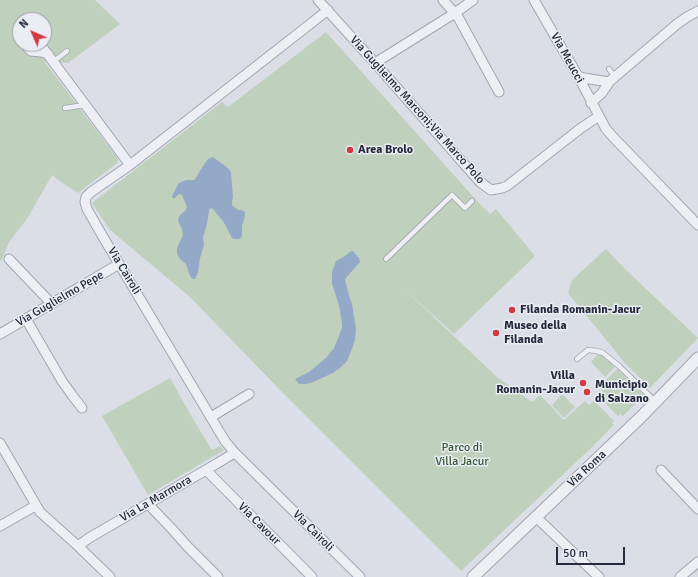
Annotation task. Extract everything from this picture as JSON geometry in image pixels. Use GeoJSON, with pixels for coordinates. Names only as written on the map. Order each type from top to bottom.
{"type":"FeatureCollection","features":[{"type":"Feature","properties":{"kind":"street","name":"Via Guglielmo Marconi;Via Marco Polo"},"geometry":{"type":"LineString","coordinates":[[318,0],[480,182],[491,190],[507,186],[598,116]]}},
{"type":"Feature","properties":{"kind":"street"},"geometry":{"type":"LineString","coordinates":[[443,0],[458,17],[499,92]]}},
{"type":"Feature","properties":{"kind":"street"},"geometry":{"type":"LineString","coordinates":[[375,63],[455,13],[473,0]]}},
{"type":"Feature","properties":{"kind":"street","name":"Via Meucci"},"geometry":{"type":"LineString","coordinates":[[534,0],[578,76],[598,116]]}},
{"type":"Feature","properties":{"kind":"street","name":"Via Cairoli"},"geometry":{"type":"LineString","coordinates":[[328,10],[130,165],[90,192],[86,197],[85,202],[87,209],[119,264],[225,441],[234,452],[360,577]]}},
{"type":"Feature","properties":{"kind":"street"},"geometry":{"type":"LineString","coordinates":[[585,92],[589,88],[608,81],[677,24],[698,11]]}},
{"type":"Feature","properties":{"kind":"street"},"geometry":{"type":"LineString","coordinates":[[41,52],[51,58]]}},
{"type":"Feature","properties":{"kind":"street"},"geometry":{"type":"LineString","coordinates":[[46,52],[130,165]]}},
{"type":"Feature","properties":{"kind":"street"},"geometry":{"type":"LineString","coordinates":[[578,76],[608,81]]}},
{"type":"Feature","properties":{"kind":"street"},"geometry":{"type":"LineString","coordinates":[[591,103],[602,93],[608,81]]}},
{"type":"Feature","properties":{"kind":"street"},"geometry":{"type":"LineString","coordinates":[[598,116],[613,137],[698,225]]}},
{"type":"Feature","properties":{"kind":"street"},"geometry":{"type":"LineString","coordinates":[[9,259],[51,303]]}},
{"type":"Feature","properties":{"kind":"street","name":"Via Guglielmo Pepe"},"geometry":{"type":"LineString","coordinates":[[0,334],[119,264]]}},
{"type":"Feature","properties":{"kind":"street"},"geometry":{"type":"LineString","coordinates":[[26,319],[62,381],[82,408]]}},
{"type":"Feature","properties":{"kind":"street","name":"Via Roma"},"geometry":{"type":"LineString","coordinates":[[473,577],[656,402],[698,358]]}},
{"type":"Feature","properties":{"kind":"street"},"geometry":{"type":"LineString","coordinates":[[211,417],[249,394]]}},
{"type":"Feature","properties":{"kind":"street"},"geometry":{"type":"LineString","coordinates":[[0,443],[35,506],[110,577]]}},
{"type":"Feature","properties":{"kind":"street","name":"Via La Marmora"},"geometry":{"type":"LineString","coordinates":[[78,546],[234,452]]}},
{"type":"Feature","properties":{"kind":"street","name":"Via Cavour"},"geometry":{"type":"LineString","coordinates":[[206,470],[312,577]]}},
{"type":"Feature","properties":{"kind":"street"},"geometry":{"type":"LineString","coordinates":[[661,470],[698,509]]}},
{"type":"Feature","properties":{"kind":"street"},"geometry":{"type":"LineString","coordinates":[[148,504],[218,577]]}},
{"type":"Feature","properties":{"kind":"street"},"geometry":{"type":"LineString","coordinates":[[0,526],[35,506]]}},
{"type":"Feature","properties":{"kind":"street"},"geometry":{"type":"LineString","coordinates":[[536,517],[600,577]]}},
{"type":"Feature","properties":{"kind":"street"},"geometry":{"type":"LineString","coordinates":[[680,577],[698,562]]}},
{"type":"Feature","properties":{"kind":"lane"},"geometry":{"type":"LineString","coordinates":[[51,58],[67,51]]}},
{"type":"Feature","properties":{"kind":"lane"},"geometry":{"type":"LineString","coordinates":[[608,81],[609,69]]}},
{"type":"Feature","properties":{"kind":"lane"},"geometry":{"type":"LineString","coordinates":[[66,108],[85,105]]}},
{"type":"Feature","properties":{"kind":"lane"},"geometry":{"type":"LineString","coordinates":[[386,259],[452,195],[466,208],[472,201]]}},
{"type":"Feature","properties":{"kind":"lane"},"geometry":{"type":"LineString","coordinates":[[577,359],[588,350],[604,353],[656,402]]}},
{"type":"Feature","properties":{"kind":"green space"},"geometry":{"type":"Polygon","coordinates":[[[0,0],[95,0],[120,24],[68,63],[44,61],[116,156],[118,159],[117,163],[78,193],[52,175],[27,219],[9,242],[0,262],[0,0]]]}},
{"type":"Feature","properties":{"kind":"green space","name":"Parco di Villa Jacur"},"geometry":{"type":"Polygon","coordinates":[[[326,32],[478,202],[490,214],[496,209],[535,256],[454,334],[402,287],[497,377],[532,402],[540,395],[564,420],[585,401],[589,405],[594,401],[614,421],[612,423],[614,425],[591,448],[461,571],[279,389],[190,297],[110,230],[92,203],[222,102],[228,107],[326,32]]]}},
{"type":"Feature","properties":{"kind":"green space"},"geometry":{"type":"Polygon","coordinates":[[[606,249],[698,338],[650,388],[625,363],[568,293],[572,280],[606,249]]]}},
{"type":"Feature","properties":{"kind":"green space"},"geometry":{"type":"Polygon","coordinates":[[[598,354],[602,355],[615,367],[605,377],[591,362],[598,354]]]}},
{"type":"Feature","properties":{"kind":"green space"},"geometry":{"type":"Polygon","coordinates":[[[617,369],[644,395],[623,416],[620,414],[618,416],[598,396],[603,391],[599,387],[617,369]]]}},
{"type":"Feature","properties":{"kind":"green space"},"geometry":{"type":"Polygon","coordinates":[[[170,378],[212,450],[220,446],[224,450],[148,495],[102,416],[170,378]]]}},
{"type":"Feature","properties":{"kind":"green space"},"geometry":{"type":"Polygon","coordinates":[[[562,394],[575,407],[565,417],[563,417],[552,405],[562,394]]]}},
{"type":"Feature","properties":{"kind":"water"},"geometry":{"type":"Polygon","coordinates":[[[213,157],[231,172],[233,198],[232,205],[238,210],[245,212],[242,226],[242,236],[240,239],[232,238],[223,221],[211,208],[209,210],[203,237],[204,245],[198,273],[195,279],[193,279],[190,276],[186,264],[179,258],[177,253],[177,248],[183,235],[178,221],[179,216],[186,210],[187,207],[182,195],[179,194],[175,198],[172,196],[179,183],[186,180],[194,180],[208,159],[213,157]]]}},
{"type":"Feature","properties":{"kind":"water"},"geometry":{"type":"Polygon","coordinates":[[[353,251],[359,258],[360,262],[345,279],[352,304],[356,329],[352,349],[347,361],[333,373],[313,382],[299,384],[295,379],[309,372],[326,358],[334,348],[339,336],[342,323],[339,305],[332,284],[332,272],[336,261],[353,251]]]}},
{"type":"Feature","properties":{"kind":"place","name":"Area Brolo"},"geometry":{"type":"Point","coordinates":[350,150]}},
{"type":"Feature","properties":{"kind":"place","name":"Filanda Romanin-Jacur"},"geometry":{"type":"Point","coordinates":[512,310]}},
{"type":"Feature","properties":{"kind":"place","name":"Museo della Filanda"},"geometry":{"type":"Point","coordinates":[496,333]}},
{"type":"Feature","properties":{"kind":"place","name":"Villa Romanin-Jacur"},"geometry":{"type":"Point","coordinates":[583,383]}},
{"type":"Feature","properties":{"kind":"place","name":"Municipio di Salzano"},"geometry":{"type":"Point","coordinates":[587,392]}}]}
